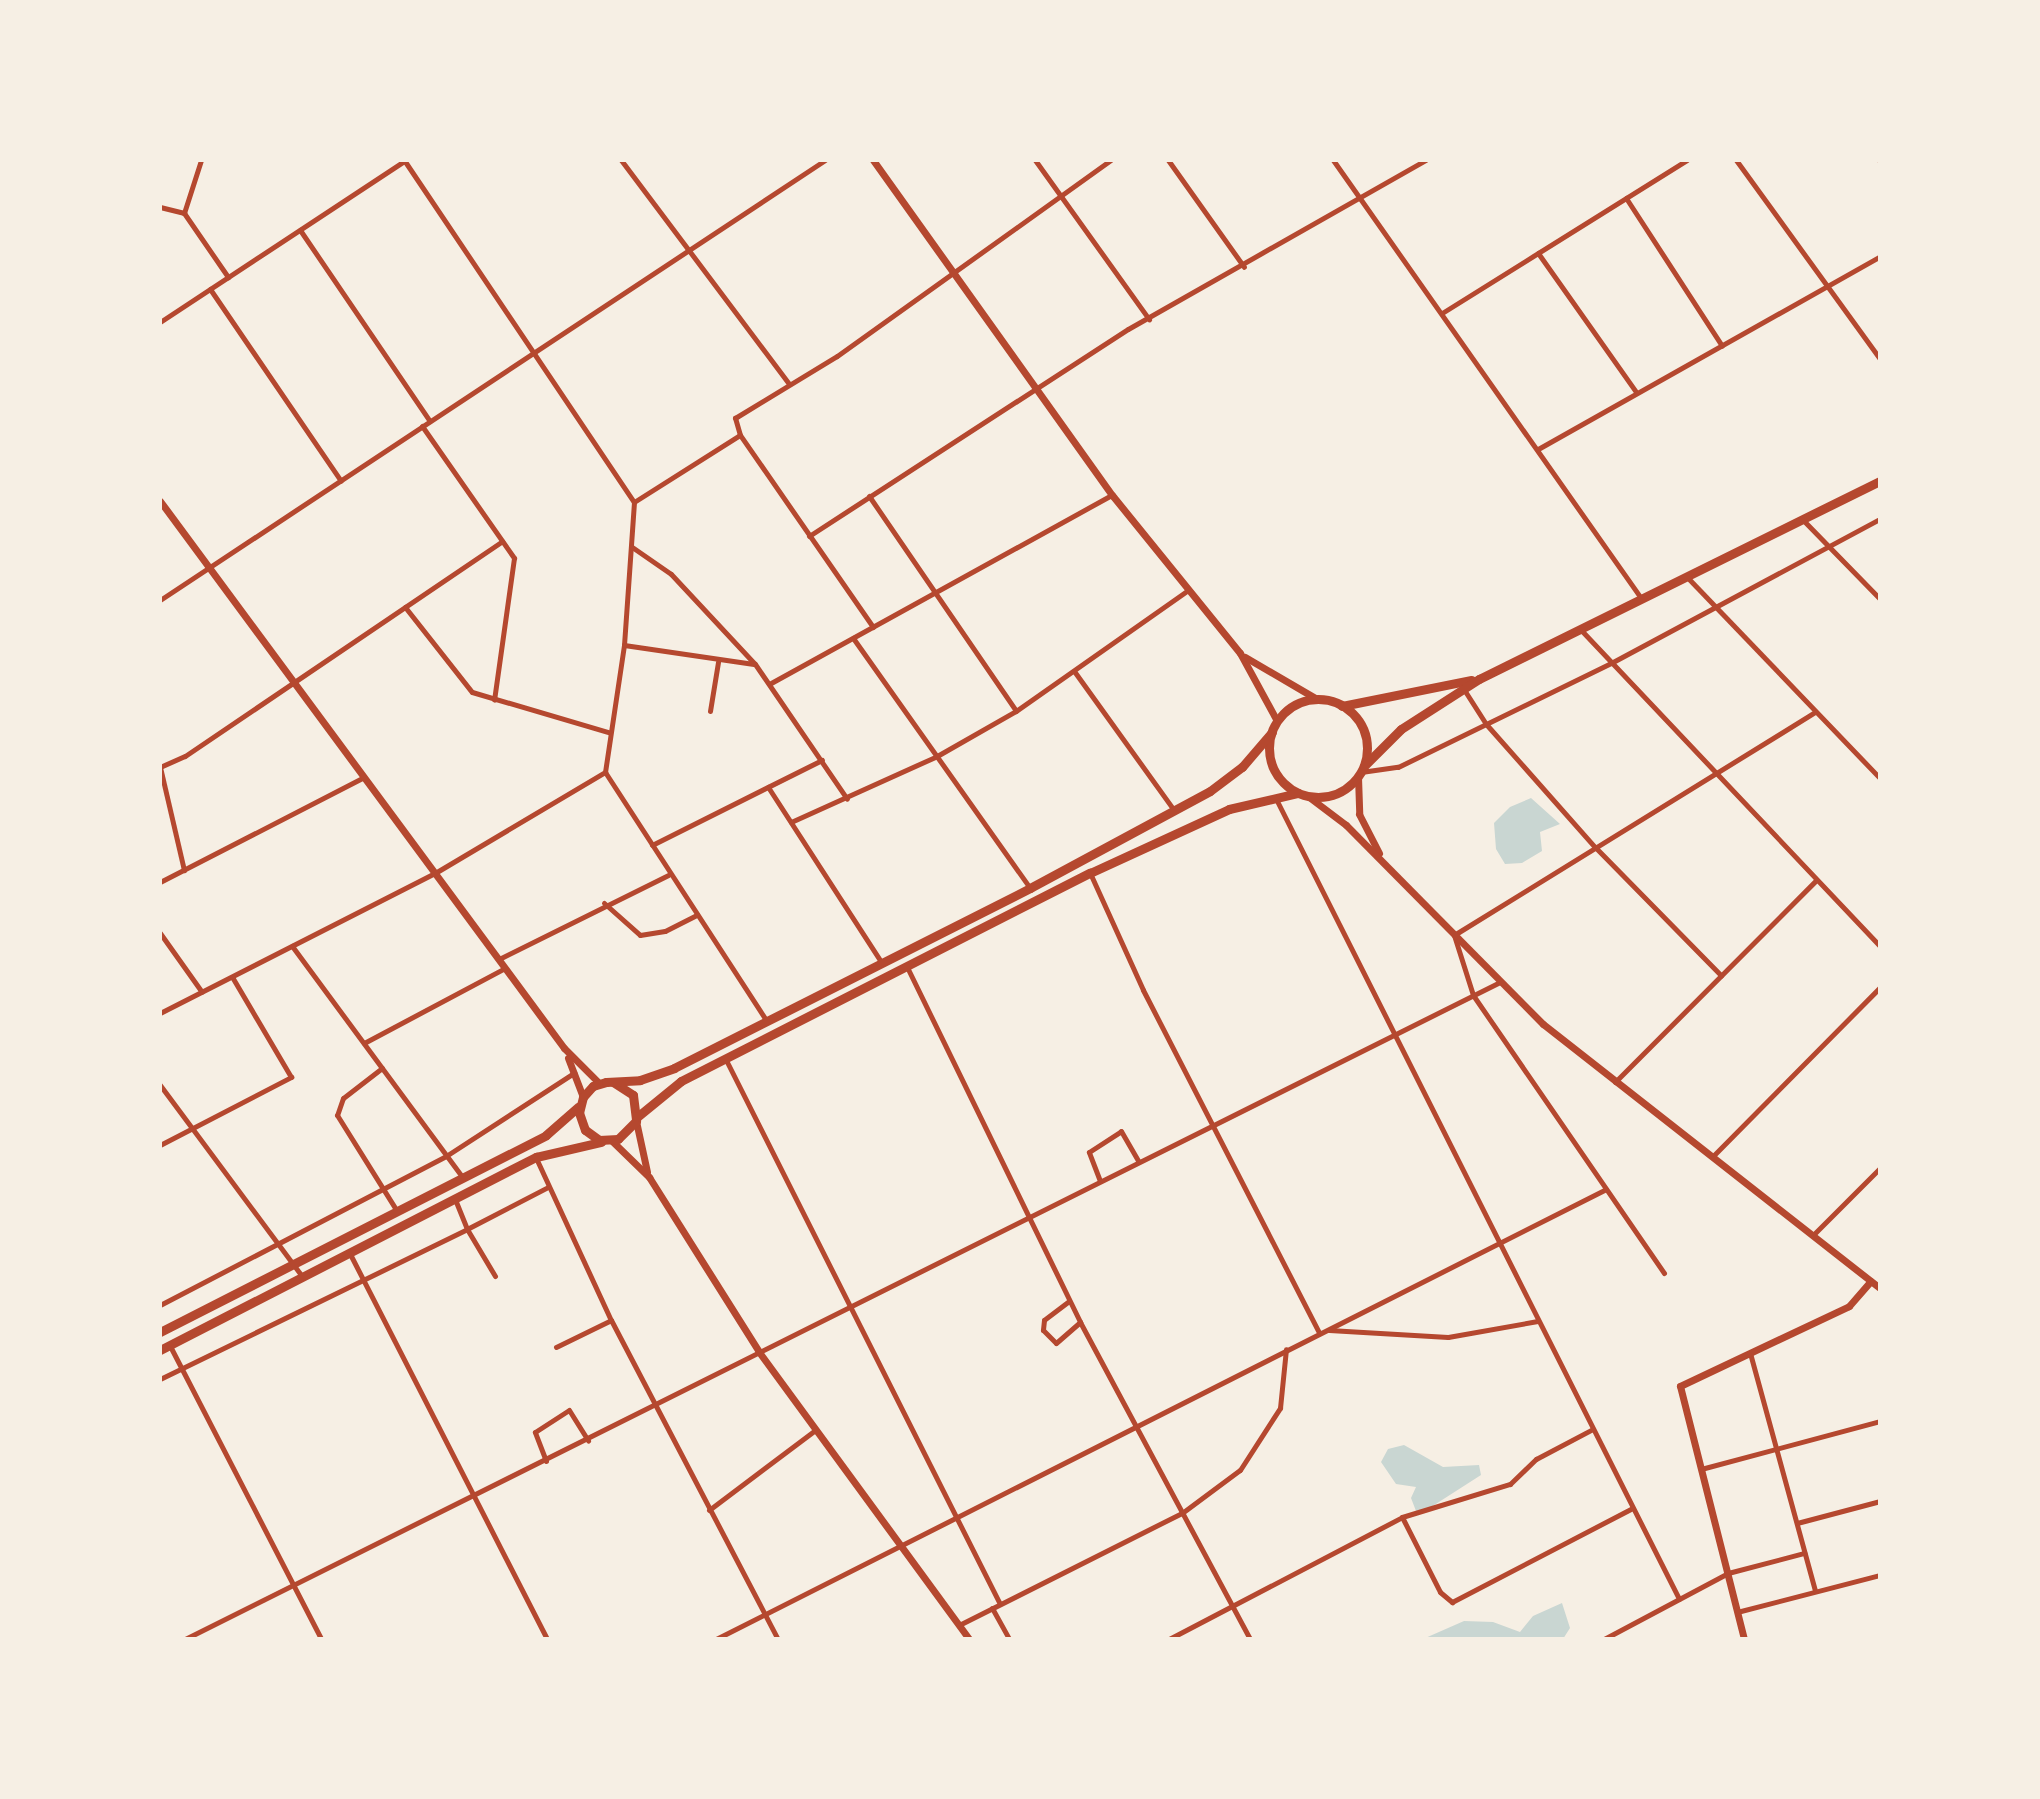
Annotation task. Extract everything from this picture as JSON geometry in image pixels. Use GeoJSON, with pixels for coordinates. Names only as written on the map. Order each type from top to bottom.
{"type":"FeatureCollection","features":[{"type":"Feature","properties":{"kind":"highway"},"geometry":{"type":"LineString","coordinates":[[165,1347],[536,1157],[571,1145],[610,1141],[629,1132],[637,1119],[674,1086],[1090,873],[1229,809],[1275,797],[1339,793],[1401,729],[1463,688],[1880,481]]}},
{"type":"Feature","properties":{"kind":"highway"},"geometry":{"type":"LineString","coordinates":[[160,1332],[546,1135],[599,1083],[658,1074],[1030,888],[1175,811],[1231,777],[1272,732],[1277,721],[1298,703],[1317,699],[1342,706],[1479,679]]}},
{"type":"Feature","properties":{"kind":"highway"},"geometry":{"type":"LineString","coordinates":[[1342,706],[1364,732],[1361,772]]}},
{"type":"Feature","properties":{"kind":"highway"},"geometry":{"type":"LineString","coordinates":[[1272,732],[1273,768],[1303,795]]}},
{"type":"Feature","properties":{"kind":"highway"},"geometry":{"type":"LineString","coordinates":[[613,1082],[633,1095],[637,1119]]}},
{"type":"Feature","properties":{"kind":"highway"},"geometry":{"type":"LineString","coordinates":[[581,1100],[585,1130],[610,1141]]}},
{"type":"Feature","properties":{"kind":"street"},"geometry":{"type":"LineString","coordinates":[[184,213],[201,160]]}},
{"type":"Feature","properties":{"kind":"street"},"geometry":{"type":"LineString","coordinates":[[160,322],[405,160],[634,502],[624,645],[608,732],[605,772],[668,875],[766,1021]]}},
{"type":"Feature","properties":{"kind":"street"},"geometry":{"type":"LineString","coordinates":[[621,160],[686,252],[789,384]]}},
{"type":"Feature","properties":{"kind":"street"},"geometry":{"type":"LineString","coordinates":[[160,600],[825,160]]}},
{"type":"Feature","properties":{"kind":"street"},"geometry":{"type":"LineString","coordinates":[[873,160],[1112,495],[1240,653],[1277,721]]}},
{"type":"Feature","properties":{"kind":"street"},"geometry":{"type":"LineString","coordinates":[[1035,160],[1149,319]]}},
{"type":"Feature","properties":{"kind":"street"},"geometry":{"type":"LineString","coordinates":[[873,627],[740,435],[735,418],[954,274],[1060,194],[1111,160]]}},
{"type":"Feature","properties":{"kind":"street"},"geometry":{"type":"LineString","coordinates":[[1168,160],[1244,267]]}},
{"type":"Feature","properties":{"kind":"street"},"geometry":{"type":"LineString","coordinates":[[1333,160],[1641,599]]}},
{"type":"Feature","properties":{"kind":"street"},"geometry":{"type":"LineString","coordinates":[[809,536],[1149,319],[1426,160]]}},
{"type":"Feature","properties":{"kind":"street"},"geometry":{"type":"LineString","coordinates":[[1442,313],[1687,160]]}},
{"type":"Feature","properties":{"kind":"street"},"geometry":{"type":"LineString","coordinates":[[1736,160],[1880,359]]}},
{"type":"Feature","properties":{"kind":"street"},"geometry":{"type":"LineString","coordinates":[[1626,198],[1722,346]]}},
{"type":"Feature","properties":{"kind":"street"},"geometry":{"type":"LineString","coordinates":[[160,207],[184,213],[228,277]]}},
{"type":"Feature","properties":{"kind":"street"},"geometry":{"type":"LineString","coordinates":[[300,230],[430,421]]}},
{"type":"Feature","properties":{"kind":"street"},"geometry":{"type":"LineString","coordinates":[[1538,253],[1636,392]]}},
{"type":"Feature","properties":{"kind":"street"},"geometry":{"type":"LineString","coordinates":[[1538,449],[1636,392],[1827,289],[1880,256]]}},
{"type":"Feature","properties":{"kind":"street"},"geometry":{"type":"LineString","coordinates":[[210,289],[341,481]]}},
{"type":"Feature","properties":{"kind":"street"},"geometry":{"type":"LineString","coordinates":[[422,426],[502,541],[515,567],[494,700]]}},
{"type":"Feature","properties":{"kind":"street"},"geometry":{"type":"LineString","coordinates":[[634,502],[740,435]]}},
{"type":"Feature","properties":{"kind":"street"},"geometry":{"type":"LineString","coordinates":[[771,683],[1112,495]]}},
{"type":"Feature","properties":{"kind":"street"},"geometry":{"type":"LineString","coordinates":[[869,496],[1016,711]]}},
{"type":"Feature","properties":{"kind":"street"},"geometry":{"type":"LineString","coordinates":[[160,501],[564,1048],[599,1083]]}},
{"type":"Feature","properties":{"kind":"street"},"geometry":{"type":"LineString","coordinates":[[1802,519],[1880,599]]}},
{"type":"Feature","properties":{"kind":"street"},"geometry":{"type":"LineString","coordinates":[[1389,868],[1359,814],[1361,772],[1398,767],[1611,663],[1713,605],[1880,519]]}},
{"type":"Feature","properties":{"kind":"street"},"geometry":{"type":"LineString","coordinates":[[184,870],[160,767],[295,683],[502,541]]}},
{"type":"Feature","properties":{"kind":"street"},"geometry":{"type":"LineString","coordinates":[[632,547],[671,574],[755,664],[771,683],[847,799]]}},
{"type":"Feature","properties":{"kind":"street"},"geometry":{"type":"LineString","coordinates":[[1686,576],[1880,778]]}},
{"type":"Feature","properties":{"kind":"street"},"geometry":{"type":"LineString","coordinates":[[791,822],[937,756],[1016,711],[1188,590]]}},
{"type":"Feature","properties":{"kind":"street"},"geometry":{"type":"LineString","coordinates":[[405,607],[457,678],[472,692],[608,732]]}},
{"type":"Feature","properties":{"kind":"street"},"geometry":{"type":"LineString","coordinates":[[1580,629],[1712,774],[1880,946]]}},
{"type":"Feature","properties":{"kind":"street"},"geometry":{"type":"LineString","coordinates":[[853,638],[1030,888]]}},
{"type":"Feature","properties":{"kind":"street"},"geometry":{"type":"LineString","coordinates":[[624,645],[718,662],[755,664]]}},
{"type":"Feature","properties":{"kind":"street"},"geometry":{"type":"LineString","coordinates":[[1240,653],[1317,699]]}},
{"type":"Feature","properties":{"kind":"street"},"geometry":{"type":"LineString","coordinates":[[710,711],[718,662]]}},
{"type":"Feature","properties":{"kind":"street"},"geometry":{"type":"LineString","coordinates":[[1074,671],[1175,811]]}},
{"type":"Feature","properties":{"kind":"street"},"geometry":{"type":"LineString","coordinates":[[1463,688],[1486,724],[1595,847],[1721,975]]}},
{"type":"Feature","properties":{"kind":"street"},"geometry":{"type":"LineString","coordinates":[[1454,935],[1815,712]]}},
{"type":"Feature","properties":{"kind":"street"},"geometry":{"type":"LineString","coordinates":[[652,845],[822,760]]}},
{"type":"Feature","properties":{"kind":"street"},"geometry":{"type":"LineString","coordinates":[[160,1013],[435,873],[605,772]]}},
{"type":"Feature","properties":{"kind":"street"},"geometry":{"type":"LineString","coordinates":[[160,882],[364,777]]}},
{"type":"Feature","properties":{"kind":"street"},"geometry":{"type":"LineString","coordinates":[[768,787],[882,963]]}},
{"type":"Feature","properties":{"kind":"street"},"geometry":{"type":"LineString","coordinates":[[1303,795],[1389,868],[1500,982],[1615,1082],[1880,1288]]}},
{"type":"Feature","properties":{"kind":"street"},"geometry":{"type":"LineString","coordinates":[[1275,797],[1679,1599]]}},
{"type":"Feature","properties":{"kind":"street"},"geometry":{"type":"LineString","coordinates":[[1090,873],[1211,1126],[1319,1333]]}},
{"type":"Feature","properties":{"kind":"street"},"geometry":{"type":"LineString","coordinates":[[499,959],[604,903],[668,875]]}},
{"type":"Feature","properties":{"kind":"street"},"geometry":{"type":"LineString","coordinates":[[1615,1082],[1816,880]]}},
{"type":"Feature","properties":{"kind":"street"},"geometry":{"type":"LineString","coordinates":[[604,903],[640,935],[665,931],[697,915]]}},
{"type":"Feature","properties":{"kind":"street"},"geometry":{"type":"LineString","coordinates":[[160,933],[202,992]]}},
{"type":"Feature","properties":{"kind":"street"},"geometry":{"type":"LineString","coordinates":[[1454,935],[1473,995],[1664,1273]]}},
{"type":"Feature","properties":{"kind":"street"},"geometry":{"type":"LineString","coordinates":[[292,946],[462,1178]]}},
{"type":"Feature","properties":{"kind":"street"},"geometry":{"type":"LineString","coordinates":[[906,966],[1031,1217],[1069,1301],[1250,1639]]}},
{"type":"Feature","properties":{"kind":"street"},"geometry":{"type":"LineString","coordinates":[[364,1043],[505,968]]}},
{"type":"Feature","properties":{"kind":"street"},"geometry":{"type":"LineString","coordinates":[[160,1145],[196,1129],[292,1075],[232,977]]}},
{"type":"Feature","properties":{"kind":"street"},"geometry":{"type":"LineString","coordinates":[[185,1639],[588,1440],[1138,1160],[1500,982]]}},
{"type":"Feature","properties":{"kind":"street"},"geometry":{"type":"LineString","coordinates":[[1712,1158],[1880,987]]}},
{"type":"Feature","properties":{"kind":"street"},"geometry":{"type":"LineString","coordinates":[[564,1048],[575,1072],[581,1100]]}},
{"type":"Feature","properties":{"kind":"street"},"geometry":{"type":"LineString","coordinates":[[726,1059],[1000,1604]]}},
{"type":"Feature","properties":{"kind":"street"},"geometry":{"type":"LineString","coordinates":[[382,1068],[343,1098],[337,1109],[397,1211]]}},
{"type":"Feature","properties":{"kind":"street"},"geometry":{"type":"LineString","coordinates":[[160,1305],[446,1156],[575,1072]]}},
{"type":"Feature","properties":{"kind":"street"},"geometry":{"type":"LineString","coordinates":[[160,1085],[196,1129],[302,1276]]}},
{"type":"Feature","properties":{"kind":"street"},"geometry":{"type":"LineString","coordinates":[[637,1119],[649,1177]]}},
{"type":"Feature","properties":{"kind":"street"},"geometry":{"type":"LineString","coordinates":[[1100,1181],[1089,1152],[1121,1131],[1138,1160]]}},
{"type":"Feature","properties":{"kind":"street"},"geometry":{"type":"LineString","coordinates":[[610,1141],[649,1177],[759,1352],[969,1639]]}},
{"type":"Feature","properties":{"kind":"street"},"geometry":{"type":"LineString","coordinates":[[536,1157],[611,1320],[778,1639]]}},
{"type":"Feature","properties":{"kind":"street"},"geometry":{"type":"LineString","coordinates":[[1813,1236],[1880,1168]]}},
{"type":"Feature","properties":{"kind":"street"},"geometry":{"type":"LineString","coordinates":[[160,1379],[549,1187]]}},
{"type":"Feature","properties":{"kind":"street"},"geometry":{"type":"LineString","coordinates":[[716,1639],[1606,1189]]}},
{"type":"Feature","properties":{"kind":"street"},"geometry":{"type":"LineString","coordinates":[[454,1199],[467,1229],[495,1276]]}},
{"type":"Feature","properties":{"kind":"street"},"geometry":{"type":"LineString","coordinates":[[349,1252],[547,1639]]}},
{"type":"Feature","properties":{"kind":"street"},"geometry":{"type":"LineString","coordinates":[[1744,1639],[1680,1386],[1849,1306],[1871,1281]]}},
{"type":"Feature","properties":{"kind":"street"},"geometry":{"type":"LineString","coordinates":[[1069,1301],[1044,1320],[1043,1330],[1056,1343],[1080,1322]]}},
{"type":"Feature","properties":{"kind":"street"},"geometry":{"type":"LineString","coordinates":[[556,1347],[611,1320]]}},
{"type":"Feature","properties":{"kind":"street"},"geometry":{"type":"LineString","coordinates":[[1326,1329],[1448,1337],[1538,1321]]}},
{"type":"Feature","properties":{"kind":"street"},"geometry":{"type":"LineString","coordinates":[[165,1347],[181,1368],[321,1639]]}},
{"type":"Feature","properties":{"kind":"street"},"geometry":{"type":"LineString","coordinates":[[959,1625],[1182,1513],[1240,1470],[1257,1449],[1280,1408],[1286,1349]]}},
{"type":"Feature","properties":{"kind":"street"},"geometry":{"type":"LineString","coordinates":[[1750,1353],[1815,1590]]}},
{"type":"Feature","properties":{"kind":"street"},"geometry":{"type":"LineString","coordinates":[[546,1461],[535,1432],[569,1410],[588,1440]]}},
{"type":"Feature","properties":{"kind":"street"},"geometry":{"type":"LineString","coordinates":[[1701,1469],[1880,1421]]}},
{"type":"Feature","properties":{"kind":"street"},"geometry":{"type":"LineString","coordinates":[[1169,1639],[1402,1517],[1510,1484],[1536,1459],[1593,1429]]}},
{"type":"Feature","properties":{"kind":"street"},"geometry":{"type":"LineString","coordinates":[[709,1510],[814,1431]]}},
{"type":"Feature","properties":{"kind":"street"},"geometry":{"type":"LineString","coordinates":[[1797,1523],[1880,1501]]}},
{"type":"Feature","properties":{"kind":"street"},"geometry":{"type":"LineString","coordinates":[[1402,1517],[1440,1592],[1452,1602],[1631,1509]]}},
{"type":"Feature","properties":{"kind":"street"},"geometry":{"type":"LineString","coordinates":[[1604,1639],[1728,1573],[1804,1553]]}},
{"type":"Feature","properties":{"kind":"street"},"geometry":{"type":"LineString","coordinates":[[1737,1612],[1880,1575]]}},
{"type":"Feature","properties":{"kind":"street"},"geometry":{"type":"LineString","coordinates":[[992,1608],[1009,1639]]}},
{"type":"Feature","properties":{"kind":"shaded area"},"geometry":{"type":"Polygon","coordinates":[[[1531,798],[1560,824],[1540,832],[1542,851],[1522,863],[1505,864],[1496,849],[1494,823],[1510,807],[1531,798]]]}},
{"type":"Feature","properties":{"kind":"shaded area"},"geometry":{"type":"Polygon","coordinates":[[[1404,1445],[1443,1467],[1479,1465],[1481,1475],[1428,1509],[1416,1511],[1411,1498],[1416,1487],[1396,1484],[1381,1462],[1388,1449],[1404,1445]]]}},
{"type":"Feature","properties":{"kind":"shaded area"},"geometry":{"type":"Polygon","coordinates":[[[1562,1603],[1570,1628],[1563,1639],[1423,1639],[1464,1621],[1493,1622],[1520,1632],[1533,1616],[1562,1603]]]}}]}
